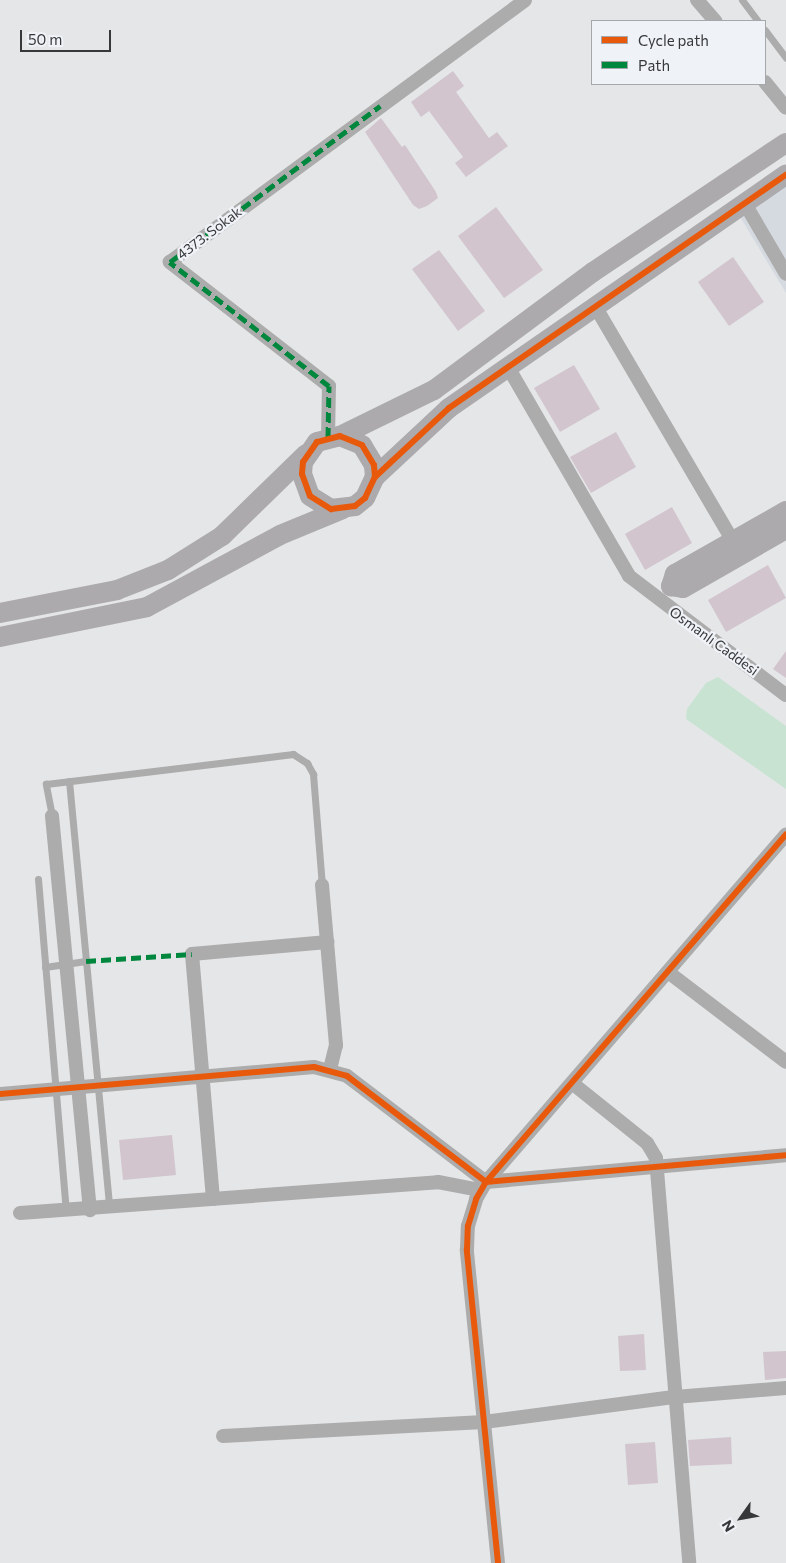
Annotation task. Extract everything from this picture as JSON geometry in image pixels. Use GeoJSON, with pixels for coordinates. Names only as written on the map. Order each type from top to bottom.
{"type":"FeatureCollection","features":[{"type":"Feature","properties":{"kind":"street","name":"4373. Sokak"},"geometry":{"type":"LineString","coordinates":[[334,437],[329,386],[170,262],[525,0]]}},
{"type":"Feature","properties":{"kind":"street"},"geometry":{"type":"LineString","coordinates":[[697,0],[714,20]]}},
{"type":"Feature","properties":{"kind":"street"},"geometry":{"type":"LineString","coordinates":[[766,83],[786,108]]}},
{"type":"Feature","properties":{"kind":"street"},"geometry":{"type":"LineString","coordinates":[[0,613],[117,590],[168,570],[222,536],[309,451],[334,437],[434,390],[593,272],[786,143]]}},
{"type":"Feature","properties":{"kind":"street"},"geometry":{"type":"LineString","coordinates":[[0,637],[147,607],[280,535],[365,498],[375,477],[449,408],[744,202],[786,175]]}},
{"type":"Feature","properties":{"kind":"street"},"geometry":{"type":"LineString","coordinates":[[744,202],[786,274]]}},
{"type":"Feature","properties":{"kind":"street"},"geometry":{"type":"LineString","coordinates":[[596,306],[733,541]]}},
{"type":"Feature","properties":{"kind":"street","name":"Osmanlı Caddesi"},"geometry":{"type":"LineString","coordinates":[[508,367],[629,576],[664,592],[786,694]]}},
{"type":"Feature","properties":{"kind":"street"},"geometry":{"type":"LineString","coordinates":[[334,437],[362,445],[372,460],[375,477]]}},
{"type":"Feature","properties":{"kind":"street"},"geometry":{"type":"LineString","coordinates":[[309,451],[303,462],[304,486],[320,504],[343,509]]}},
{"type":"Feature","properties":{"kind":"street"},"geometry":{"type":"LineString","coordinates":[[664,592],[675,574],[786,510]]}},
{"type":"Feature","properties":{"kind":"street"},"geometry":{"type":"LineString","coordinates":[[664,592],[683,588],[786,529]]}},
{"type":"Feature","properties":{"kind":"street"},"geometry":{"type":"LineString","coordinates":[[52,816],[90,1210]]}},
{"type":"Feature","properties":{"kind":"street"},"geometry":{"type":"LineString","coordinates":[[498,1563],[467,1250],[470,1217],[483,1186],[786,835]]}},
{"type":"Feature","properties":{"kind":"street"},"geometry":{"type":"LineString","coordinates":[[322,885],[336,1045],[330,1069]]}},
{"type":"Feature","properties":{"kind":"street"},"geometry":{"type":"LineString","coordinates":[[213,1199],[192,954],[327,942]]}},
{"type":"Feature","properties":{"kind":"street"},"geometry":{"type":"LineString","coordinates":[[668,972],[786,1062]]}},
{"type":"Feature","properties":{"kind":"street"},"geometry":{"type":"LineString","coordinates":[[0,1094],[306,1067],[330,1069],[354,1081],[483,1186]]}},
{"type":"Feature","properties":{"kind":"street"},"geometry":{"type":"LineString","coordinates":[[572,1083],[647,1143],[656,1158],[689,1563]]}},
{"type":"Feature","properties":{"kind":"street"},"geometry":{"type":"LineString","coordinates":[[20,1213],[90,1210],[438,1182],[483,1186],[786,1155]]}},
{"type":"Feature","properties":{"kind":"street"},"geometry":{"type":"LineString","coordinates":[[223,1436],[484,1422],[675,1397],[786,1388]]}},
{"type":"Feature","properties":{"kind":"lane"},"geometry":{"type":"LineString","coordinates":[[742,0],[757,20]]}},
{"type":"Feature","properties":{"kind":"lane"},"geometry":{"type":"LineString","coordinates":[[766,31],[786,58]]}},
{"type":"Feature","properties":{"kind":"lane"},"geometry":{"type":"LineString","coordinates":[[52,816],[46,784],[288,754],[297,756],[313,774],[322,885]]}},
{"type":"Feature","properties":{"kind":"lane"},"geometry":{"type":"LineString","coordinates":[[69,781],[110,1208]]}},
{"type":"Feature","properties":{"kind":"lane"},"geometry":{"type":"LineString","coordinates":[[38,879],[66,1211]]}},
{"type":"Feature","properties":{"kind":"lane"},"geometry":{"type":"LineString","coordinates":[[45,967],[86,961]]}},
{"type":"Feature","properties":{"kind":"shaded area"},"geometry":{"type":"Polygon","coordinates":[[[786,184],[786,293],[739,215],[786,184]]]}},
{"type":"Feature","properties":{"kind":"green space"},"geometry":{"type":"Polygon","coordinates":[[[718,677],[786,726],[786,789],[686,719],[687,709],[706,683],[718,677]]]}},
{"type":"Feature","properties":{"kind":"building"},"geometry":{"type":"Polygon","coordinates":[[[453,71],[464,86],[456,92],[489,138],[497,132],[508,146],[466,177],[455,163],[463,157],[429,111],[421,117],[411,102],[453,71]]]}},
{"type":"Feature","properties":{"kind":"building"},"geometry":{"type":"Polygon","coordinates":[[[381,118],[402,147],[405,145],[436,192],[438,198],[427,206],[419,209],[413,205],[365,132],[381,118]]]}},
{"type":"Feature","properties":{"kind":"building"},"geometry":{"type":"Polygon","coordinates":[[[496,207],[543,270],[504,298],[458,236],[496,207]]]}},
{"type":"Feature","properties":{"kind":"building"},"geometry":{"type":"Polygon","coordinates":[[[439,250],[485,311],[458,331],[412,269],[439,250]]]}},
{"type":"Feature","properties":{"kind":"building"},"geometry":{"type":"Polygon","coordinates":[[[733,257],[764,302],[729,326],[698,282],[733,257]]]}},
{"type":"Feature","properties":{"kind":"building"},"geometry":{"type":"Polygon","coordinates":[[[574,365],[600,409],[560,432],[534,388],[574,365]]]}},
{"type":"Feature","properties":{"kind":"building"},"geometry":{"type":"Polygon","coordinates":[[[616,432],[636,467],[591,493],[570,457],[616,432]]]}},
{"type":"Feature","properties":{"kind":"building"},"geometry":{"type":"Polygon","coordinates":[[[672,507],[692,543],[645,570],[625,534],[672,507]]]}},
{"type":"Feature","properties":{"kind":"building"},"geometry":{"type":"Polygon","coordinates":[[[768,565],[786,598],[726,632],[708,600],[768,565]]]}},
{"type":"Feature","properties":{"kind":"building"},"geometry":{"type":"Polygon","coordinates":[[[786,651],[786,678],[773,669],[786,651]]]}},
{"type":"Feature","properties":{"kind":"building"},"geometry":{"type":"Polygon","coordinates":[[[172,1135],[176,1175],[123,1180],[119,1140],[172,1135]]]}},
{"type":"Feature","properties":{"kind":"building"},"geometry":{"type":"Polygon","coordinates":[[[644,1334],[646,1370],[620,1371],[618,1336],[644,1334]]]}},
{"type":"Feature","properties":{"kind":"building"},"geometry":{"type":"Polygon","coordinates":[[[786,1351],[786,1378],[765,1380],[763,1352],[786,1351]]]}},
{"type":"Feature","properties":{"kind":"building"},"geometry":{"type":"Polygon","coordinates":[[[731,1437],[732,1464],[690,1466],[688,1440],[731,1437]]]}},
{"type":"Feature","properties":{"kind":"building"},"geometry":{"type":"Polygon","coordinates":[[[655,1442],[658,1483],[628,1485],[625,1444],[655,1442]]]}},
{"type":"Feature","properties":{"kind":"marked path"},"geometry":{"type":"LineString","coordinates":[[328,437],[329,386],[170,262],[380,106]]}},
{"type":"Feature","properties":{"kind":"marked path"},"geometry":{"type":"LineString","coordinates":[[86,961],[192,954]]}},
{"type":"Feature","properties":{"kind":"cycle path"},"geometry":{"type":"LineString","coordinates":[[375,477],[374,465],[362,445],[340,436],[317,442],[303,462],[302,474],[310,496],[331,509],[355,506],[365,498],[375,477],[449,408],[786,175]]}},
{"type":"Feature","properties":{"kind":"cycle path"},"geometry":{"type":"LineString","coordinates":[[498,1563],[467,1250],[468,1226],[476,1199],[486,1182],[786,835]]}},
{"type":"Feature","properties":{"kind":"cycle path"},"geometry":{"type":"LineString","coordinates":[[0,1094],[314,1067],[347,1076],[486,1182],[786,1155]]}}]}
